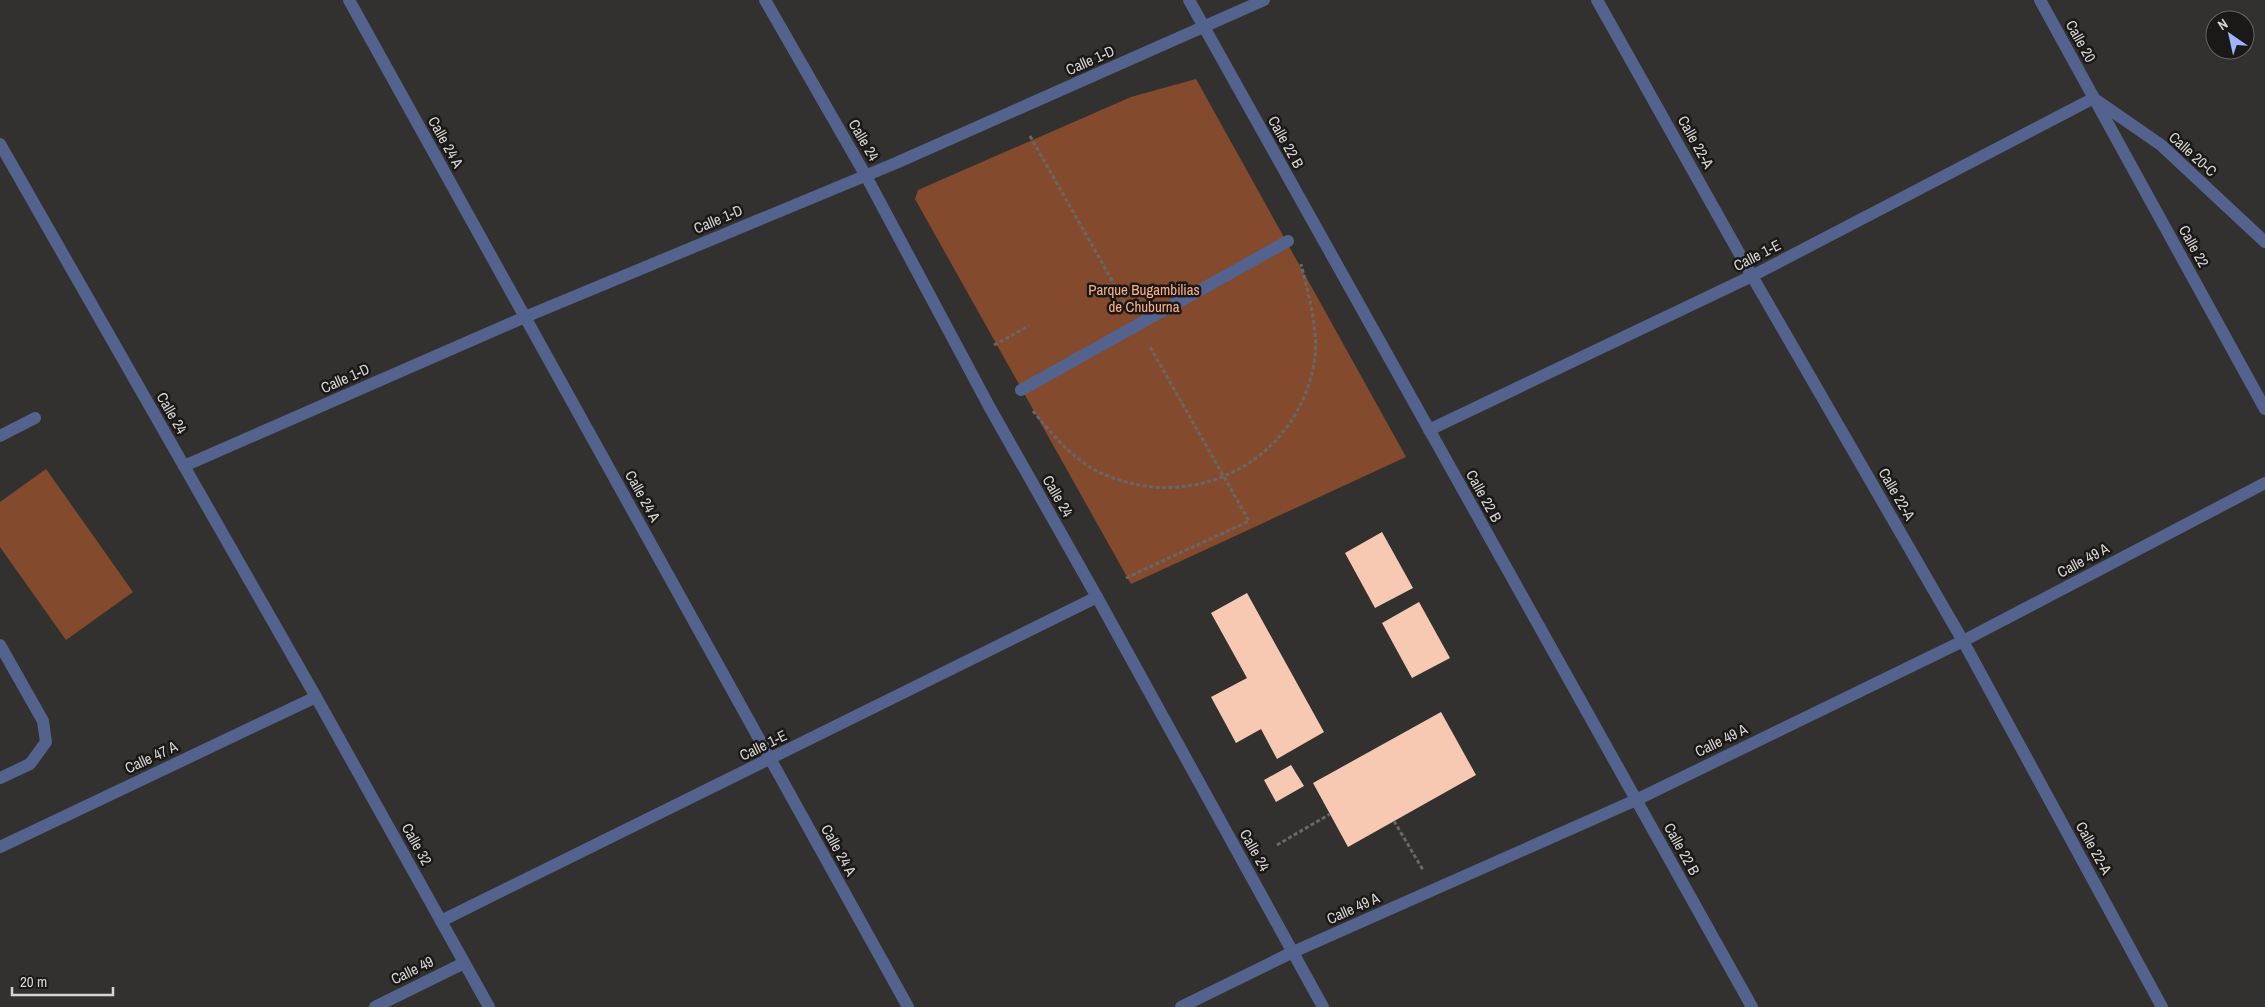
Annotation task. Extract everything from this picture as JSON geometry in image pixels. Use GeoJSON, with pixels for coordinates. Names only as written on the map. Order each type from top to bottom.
{"type":"FeatureCollection","features":[{"type":"Feature","properties":{"kind":"street","name":"Calle 24 A"},"geometry":{"type":"LineString","coordinates":[[349,0],[908,1007]]}},
{"type":"Feature","properties":{"kind":"street","name":"Calle 24"},"geometry":{"type":"LineString","coordinates":[[765,0],[866,176],[990,408],[1097,597],[1323,1007]]}},
{"type":"Feature","properties":{"kind":"street","name":"Calle 22 B"},"geometry":{"type":"LineString","coordinates":[[1189,0],[1752,1007]]}},
{"type":"Feature","properties":{"kind":"street","name":"Calle 1-D"},"geometry":{"type":"LineString","coordinates":[[184,466],[525,317],[866,176],[1264,0]]}},
{"type":"Feature","properties":{"kind":"street","name":"Calle 22-A"},"geometry":{"type":"LineString","coordinates":[[1597,0],[1752,276],[1963,640],[2162,1007]]}},
{"type":"Feature","properties":{"kind":"street","name":"Calle 20"},"geometry":{"type":"LineString","coordinates":[[2040,0],[2094,98]]}},
{"type":"Feature","properties":{"kind":"street","name":"Calle 1-E"},"geometry":{"type":"LineString","coordinates":[[1429,430],[1752,276],[2094,98]]}},
{"type":"Feature","properties":{"kind":"street","name":"Calle 20-C"},"geometry":{"type":"LineString","coordinates":[[2094,98],[2161,145],[2265,242]]}},
{"type":"Feature","properties":{"kind":"street","name":"Calle 22"},"geometry":{"type":"LineString","coordinates":[[2094,98],[2265,409]]}},
{"type":"Feature","properties":{"kind":"street","name":"Calle 24"},"geometry":{"type":"LineString","coordinates":[[0,144],[316,697]]}},
{"type":"Feature","properties":{"kind":"street"},"geometry":{"type":"LineString","coordinates":[[1021,390],[1288,241]]}},
{"type":"Feature","properties":{"kind":"street"},"geometry":{"type":"LineString","coordinates":[[0,436],[34,418]]}},
{"type":"Feature","properties":{"kind":"street","name":"Calle 49 A"},"geometry":{"type":"LineString","coordinates":[[1181,1007],[1293,952],[1636,800],[1963,640],[2265,483]]}},
{"type":"Feature","properties":{"kind":"street","name":"Calle 1-E"},"geometry":{"type":"LineString","coordinates":[[441,920],[771,760],[1097,597]]}},
{"type":"Feature","properties":{"kind":"street"},"geometry":{"type":"LineString","coordinates":[[0,645],[42,721],[46,742],[30,764],[0,778]]}},
{"type":"Feature","properties":{"kind":"street","name":"Calle 47 A"},"geometry":{"type":"LineString","coordinates":[[0,847],[316,697]]}},
{"type":"Feature","properties":{"kind":"street","name":"Calle 32"},"geometry":{"type":"LineString","coordinates":[[316,697],[489,1007]]}},
{"type":"Feature","properties":{"kind":"street","name":"Calle 49"},"geometry":{"type":"LineString","coordinates":[[374,1007],[464,963]]}},
{"type":"Feature","properties":{"kind":"path"},"geometry":{"type":"LineString","coordinates":[[1032,411],[1064,447],[1102,474],[1147,488],[1194,487],[1239,471],[1276,442],[1302,402],[1315,357],[1312,310],[1301,264]]}},
{"type":"Feature","properties":{"kind":"path"},"geometry":{"type":"LineString","coordinates":[[994,344],[1029,326]]}},
{"type":"Feature","properties":{"kind":"path"},"geometry":{"type":"LineString","coordinates":[[1126,578],[1249,521]]}},
{"type":"Feature","properties":{"kind":"path"},"geometry":{"type":"LineString","coordinates":[[1277,845],[1330,814]]}},
{"type":"Feature","properties":{"kind":"path"},"geometry":{"type":"LineString","coordinates":[[1394,821],[1425,873]]}},
{"type":"Feature","properties":{"kind":"green space","name":"Parque Bugambilias de Chuburna"},"geometry":{"type":"Polygon","coordinates":[[[1196,79],[1406,457],[1131,584],[915,199],[918,190],[1131,97],[1196,79]]]}},
{"type":"Feature","properties":{"kind":"green space"},"geometry":{"type":"Polygon","coordinates":[[[46,469],[133,592],[66,640],[0,547],[0,502],[46,469]]]}},
{"type":"Feature","properties":{"kind":"building"},"geometry":{"type":"Polygon","coordinates":[[[1382,532],[1413,588],[1375,608],[1345,553],[1382,532]]]}},
{"type":"Feature","properties":{"kind":"building"},"geometry":{"type":"Polygon","coordinates":[[[1247,593],[1324,732],[1277,759],[1261,729],[1236,743],[1211,697],[1247,678],[1211,613],[1247,593]]]}},
{"type":"Feature","properties":{"kind":"building"},"geometry":{"type":"Polygon","coordinates":[[[1419,602],[1450,658],[1412,678],[1382,623],[1419,602]]]}},
{"type":"Feature","properties":{"kind":"building"},"geometry":{"type":"Polygon","coordinates":[[[1441,712],[1476,775],[1348,847],[1313,783],[1441,712]]]}},
{"type":"Feature","properties":{"kind":"building"},"geometry":{"type":"Polygon","coordinates":[[[1291,765],[1304,786],[1276,802],[1264,780],[1291,765]]]}}]}
